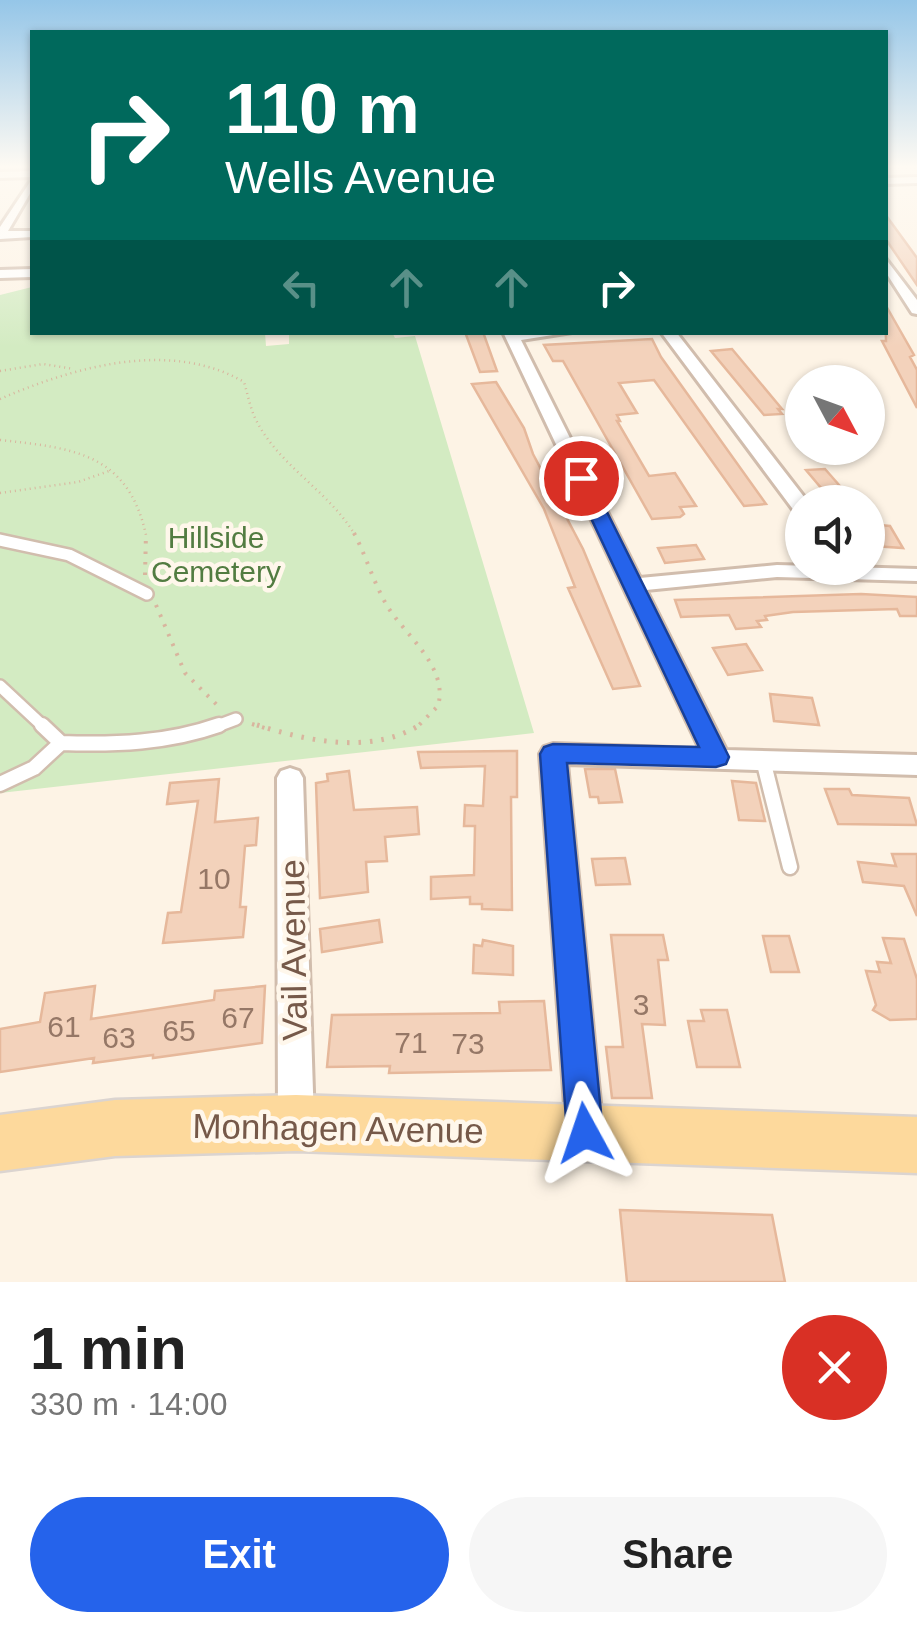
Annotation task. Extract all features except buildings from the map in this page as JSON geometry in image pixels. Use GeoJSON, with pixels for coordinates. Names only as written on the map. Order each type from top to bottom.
{"type":"FeatureCollection","features":[{"type":"Feature","properties":{"kind":"main road","name":"Monhagen Avenue"},"geometry":{"type":"LineString","coordinates":[[0,1143],[115,1128],[296,1122],[917,1146]]}},
{"type":"Feature","properties":{"kind":"street"},"geometry":{"type":"LineString","coordinates":[[0,236],[30,234]]}},
{"type":"Feature","properties":{"kind":"street"},"geometry":{"type":"LineString","coordinates":[[888,266],[917,310]]}},
{"type":"Feature","properties":{"kind":"street"},"geometry":{"type":"LineString","coordinates":[[0,274],[30,273]]}},
{"type":"Feature","properties":{"kind":"street"},"geometry":{"type":"LineString","coordinates":[[511,335],[716,757]]}},
{"type":"Feature","properties":{"kind":"street"},"geometry":{"type":"LineString","coordinates":[[670,335],[785,486]]}},
{"type":"Feature","properties":{"kind":"street"},"geometry":{"type":"LineString","coordinates":[[632,584],[785,571]]}},
{"type":"Feature","properties":{"kind":"street"},"geometry":{"type":"LineString","coordinates":[[885,573],[917,576]]}},
{"type":"Feature","properties":{"kind":"street"},"geometry":{"type":"LineString","coordinates":[[585,1133],[553,754],[917,765]]}},
{"type":"Feature","properties":{"kind":"street","name":"Vail Avenue"},"geometry":{"type":"LineString","coordinates":[[290,778],[296,1122]]}},
{"type":"Feature","properties":{"kind":"lane"},"geometry":{"type":"LineString","coordinates":[[0,540],[68,555],[147,594]]}},
{"type":"Feature","properties":{"kind":"lane"},"geometry":{"type":"LineString","coordinates":[[1,689],[61,743],[158,742],[210,730],[236,719]]}},
{"type":"Feature","properties":{"kind":"lane"},"geometry":{"type":"LineString","coordinates":[[0,784],[21,778],[42,764],[61,743]]}},
{"type":"Feature","properties":{"kind":"lane"},"geometry":{"type":"LineString","coordinates":[[763,760],[790,867]]}},
{"type":"Feature","properties":{"kind":"path"},"geometry":{"type":"LineString","coordinates":[[0,398],[76,371],[140,360],[202,365],[239,378],[261,428],[325,492],[351,527],[387,605],[426,660],[440,695],[436,709],[417,727],[373,742],[294,735],[236,719],[202,694],[187,674],[170,626],[144,589],[148,561],[144,523],[133,489],[114,469],[76,453],[0,440]]}},
{"type":"Feature","properties":{"kind":"path"},"geometry":{"type":"LineString","coordinates":[[0,371],[50,364],[76,371]]}},
{"type":"Feature","properties":{"kind":"path"},"geometry":{"type":"LineString","coordinates":[[0,494],[78,482],[114,469]]}},
{"type":"Feature","properties":{"kind":"green space","name":"Hillside Cemetery"},"geometry":{"type":"Polygon","coordinates":[[[30,288],[30,335],[265,335],[266,346],[289,344],[289,335],[415,336],[534,733],[0,793],[0,295],[30,288]]]}},
{"type":"Feature","properties":{"kind":"route"},"geometry":{"type":"LineString","coordinates":[[581,478],[716,757],[553,754],[585,1133]]}}]}
